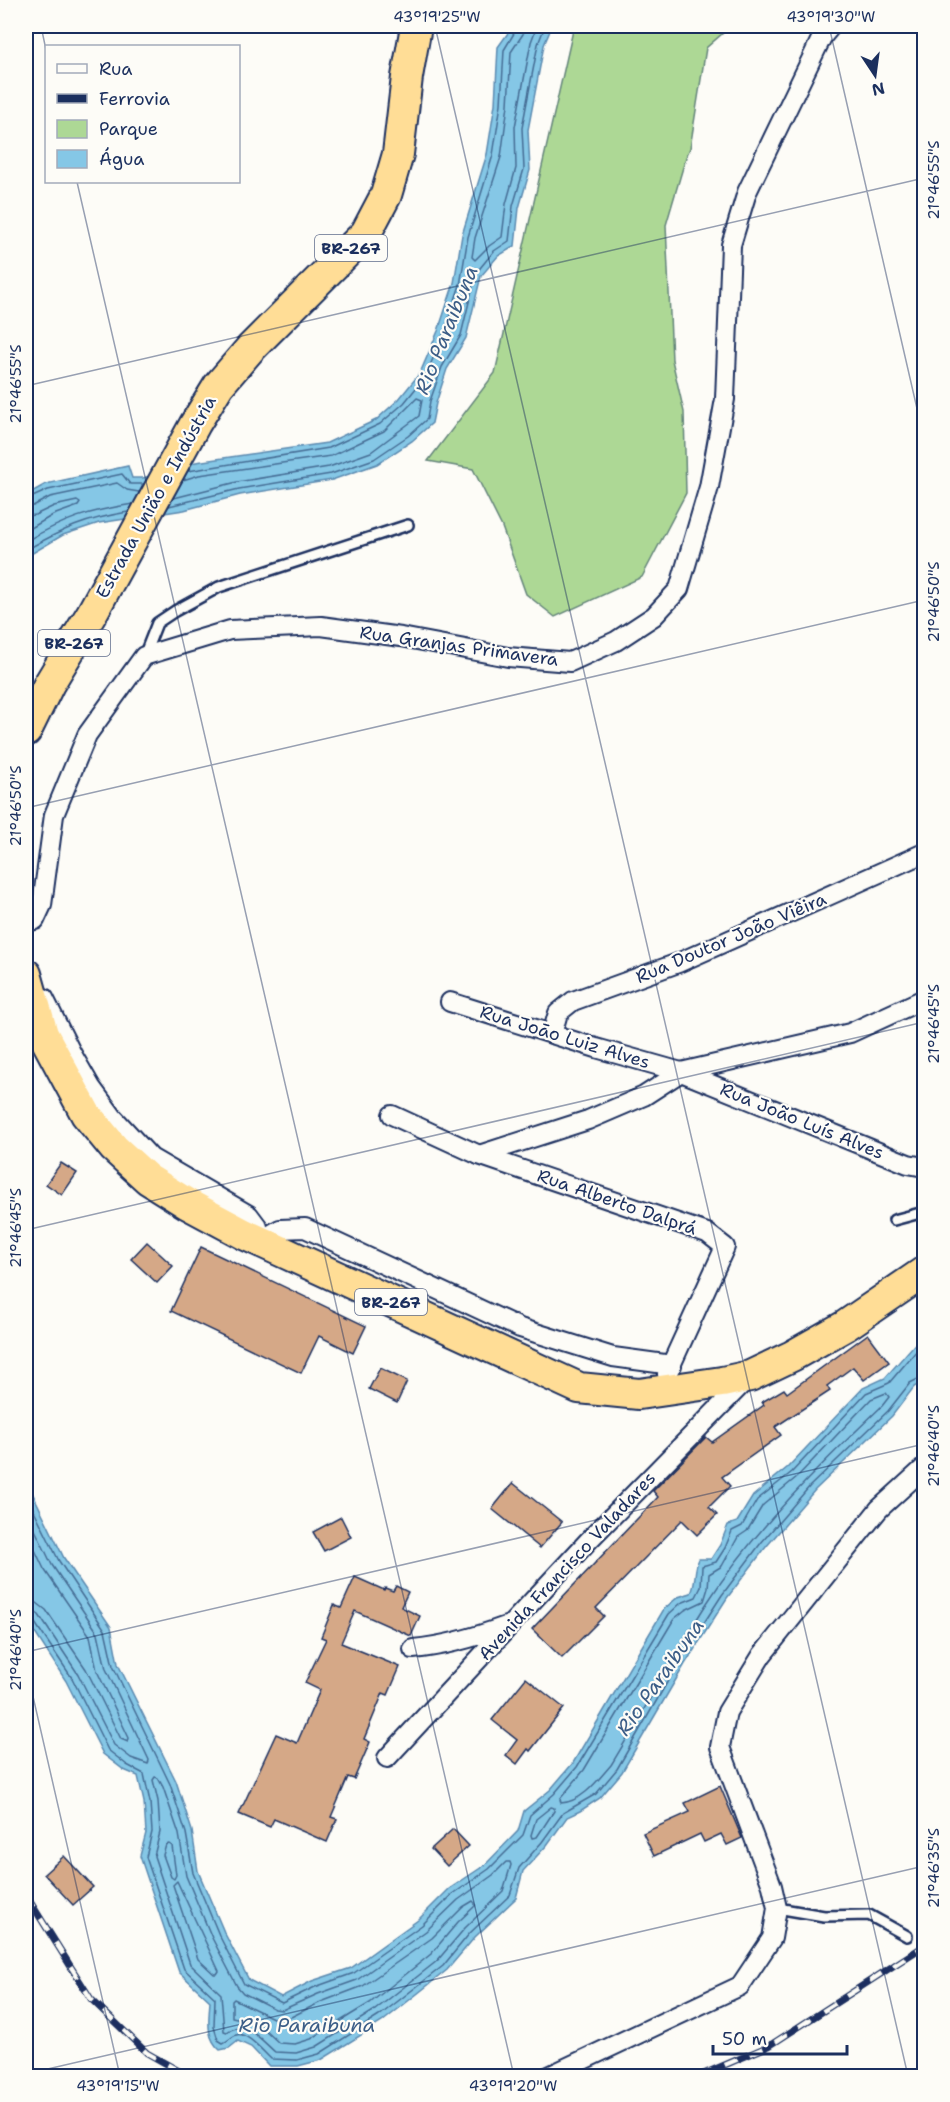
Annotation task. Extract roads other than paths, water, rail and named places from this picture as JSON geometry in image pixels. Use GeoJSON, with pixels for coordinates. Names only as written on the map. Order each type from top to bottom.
{"type":"FeatureCollection","features":[{"type":"Feature","properties":{"kind":"highway","name":"Estrada União e Indústria"},"geometry":{"type":"LineString","coordinates":[[26,731],[49,684],[123,556],[195,424],[219,386],[250,349],[366,233],[386,195],[398,154],[407,77],[416,26]]}},
{"type":"Feature","properties":{"kind":"highway","name":"BR-267"},"geometry":{"type":"LineString","coordinates":[[26,974],[43,1034],[86,1114],[114,1148],[148,1179],[180,1187],[260,1241],[579,1388],[639,1394],[750,1376],[792,1356],[845,1326],[924,1272]]}},
{"type":"Feature","properties":{"kind":"highway","name":"BR-267"},"geometry":{"type":"LineString","coordinates":[[869,1309],[924,1284]]}},
{"type":"Feature","properties":{"kind":"street","name":"Rua Granjas Primavera"},"geometry":{"type":"LineString","coordinates":[[144,656],[230,630],[321,626],[400,637],[508,657],[570,662],[616,641],[654,616],[679,589],[710,487],[725,399],[730,245],[747,192],[822,37],[831,26]]}},
{"type":"Feature","properties":{"kind":"street"},"geometry":{"type":"LineString","coordinates":[[26,922],[34,920],[42,905],[54,815],[87,735],[144,656]]}},
{"type":"Feature","properties":{"kind":"street","name":"Rua Doutor João Viêira"},"geometry":{"type":"LineString","coordinates":[[552,1034],[558,1013],[573,1000],[678,963],[924,853]]}},
{"type":"Feature","properties":{"kind":"street"},"geometry":{"type":"LineString","coordinates":[[26,960],[72,1054],[113,1117],[180,1187]]}},
{"type":"Feature","properties":{"kind":"street"},"geometry":{"type":"LineString","coordinates":[[479,1155],[588,1120],[644,1095],[681,1072],[850,1033],[924,999]]}},
{"type":"Feature","properties":{"kind":"street","name":"Rua Joāo Luiz Alves"},"geometry":{"type":"LineString","coordinates":[[450,1002],[681,1072]]}},
{"type":"Feature","properties":{"kind":"street","name":"Rua João Luís Alves"},"geometry":{"type":"LineString","coordinates":[[681,1072],[908,1164],[924,1167]]}},
{"type":"Feature","properties":{"kind":"street","name":"Rua Alberto Dalprá"},"geometry":{"type":"LineString","coordinates":[[392,1115],[479,1155],[707,1233],[725,1247],[659,1392]]}},
{"type":"Feature","properties":{"kind":"street"},"geometry":{"type":"LineString","coordinates":[[260,1241],[280,1229],[305,1228],[520,1328],[613,1357],[672,1365]]}},
{"type":"Feature","properties":{"kind":"street","name":"Avenida Francisco Valadares"},"geometry":{"type":"LineString","coordinates":[[387,1758],[590,1539],[750,1376]]}},
{"type":"Feature","properties":{"kind":"street"},"geometry":{"type":"LineString","coordinates":[[549,2076],[740,1986],[772,1938],[777,1908],[772,1886],[720,1748],[727,1712],[762,1655],[879,1509],[924,1468]]}},
{"type":"Feature","properties":{"kind":"street"},"geometry":{"type":"LineString","coordinates":[[413,1649],[434,1647],[473,1638],[511,1625]]}},
{"type":"Feature","properties":{"kind":"lane"},"geometry":{"type":"LineString","coordinates":[[144,656],[157,623],[219,587],[408,525]]}},
{"type":"Feature","properties":{"kind":"lane"},"geometry":{"type":"LineString","coordinates":[[894,1220],[924,1212]]}},
{"type":"Feature","properties":{"kind":"lane"},"geometry":{"type":"LineString","coordinates":[[777,1908],[824,1916],[869,1915],[907,1936]]}},
{"type":"Feature","properties":{"kind":"water","name":"Rio Paraibuna"},"geometry":{"type":"Polygon","coordinates":[[[513,26],[552,26],[544,45],[528,130],[530,170],[519,208],[515,246],[498,256],[481,276],[466,338],[447,369],[432,423],[412,441],[377,464],[332,480],[240,495],[184,510],[99,523],[63,535],[26,557],[26,495],[46,484],[128,466],[132,478],[143,478],[196,462],[327,443],[376,420],[399,399],[420,373],[438,331],[454,283],[462,235],[487,154],[495,104],[498,47],[513,26]]]}},
{"type":"Feature","properties":{"kind":"water","name":"Rio Paraibuna"},"geometry":{"type":"Polygon","coordinates":[[[924,1335],[924,1381],[914,1387],[892,1416],[815,1490],[766,1547],[727,1598],[685,1664],[622,1772],[600,1798],[567,1817],[547,1845],[523,1871],[516,1898],[475,1937],[447,1970],[382,2022],[321,2060],[298,2066],[269,2066],[251,2047],[238,2041],[229,2048],[220,2050],[210,2034],[210,2001],[179,1972],[140,1856],[146,1833],[144,1802],[138,1776],[124,1770],[103,1754],[66,1681],[26,1619],[26,1480],[64,1558],[111,1627],[118,1664],[176,1781],[192,1831],[198,1871],[224,1932],[249,1980],[281,1997],[312,1981],[351,1968],[418,1920],[449,1889],[485,1865],[518,1831],[524,1811],[550,1790],[573,1763],[664,1609],[678,1597],[691,1593],[699,1559],[711,1559],[728,1525],[737,1522],[753,1496],[788,1467],[863,1388],[885,1378],[924,1335]]]}},
{"type":"Feature","properties":{"kind":"railway"},"geometry":{"type":"LineString","coordinates":[[26,1895],[91,1999],[147,2053],[188,2076]]}},
{"type":"Feature","properties":{"kind":"railway"},"geometry":{"type":"LineString","coordinates":[[699,2076],[769,2046],[924,1946]]}}]}
